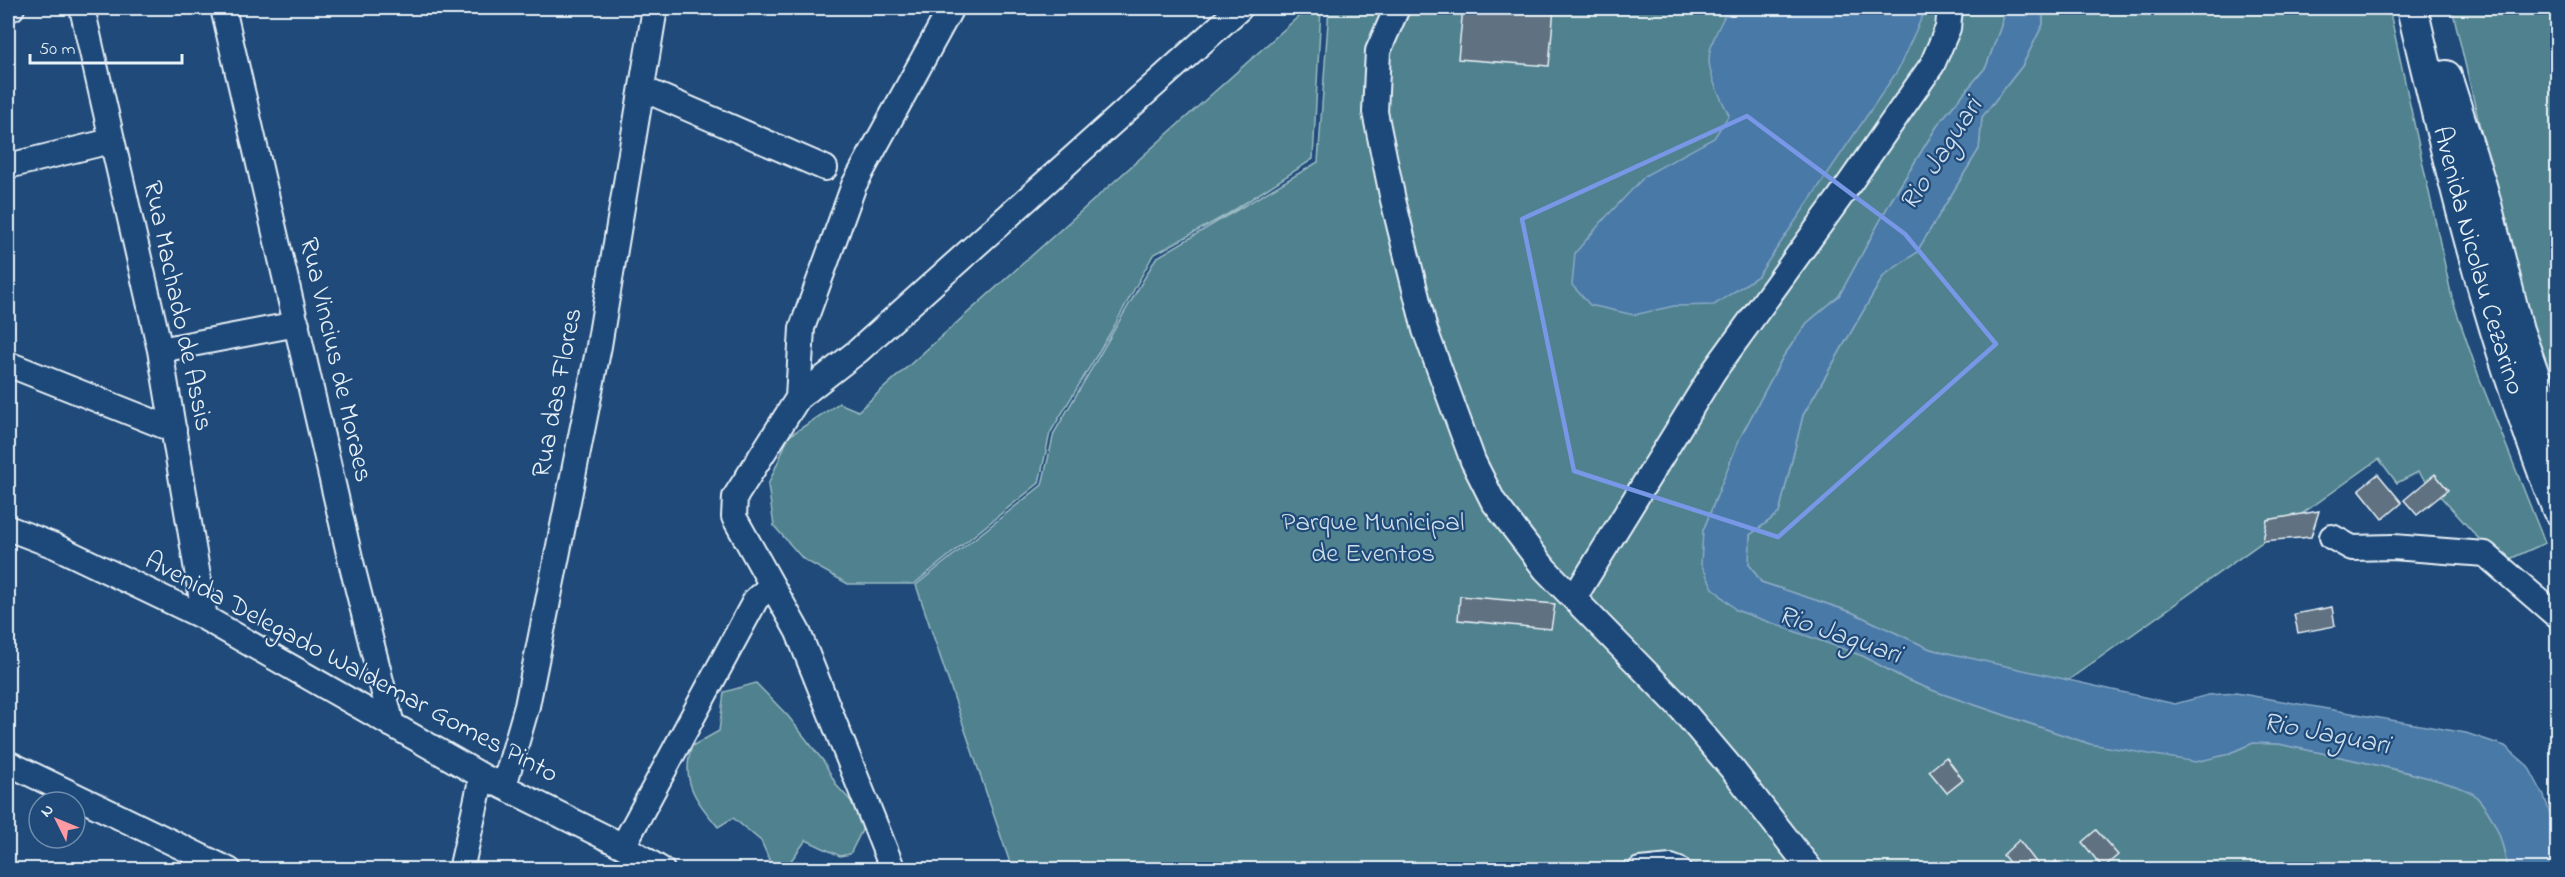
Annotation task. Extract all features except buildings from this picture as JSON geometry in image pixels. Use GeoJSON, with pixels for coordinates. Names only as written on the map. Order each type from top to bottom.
{"type":"FeatureCollection","features":[{"type":"Feature","properties":{"kind":"main road","name":"Avenida Nicolau Cezarino"},"geometry":{"type":"LineString","coordinates":[[2412,8],[2461,214],[2482,289],[2531,443],[2558,510]]}},
{"type":"Feature","properties":{"kind":"main road","name":"Avenida Nicolau Cezarino"},"geometry":{"type":"LineString","coordinates":[[2432,8],[2441,60],[2482,189],[2518,330],[2558,443]]}},
{"type":"Feature","properties":{"kind":"street"},"geometry":{"type":"LineString","coordinates":[[8,9],[12,8]]}},
{"type":"Feature","properties":{"kind":"street","name":"Rua Machado de Assis"},"geometry":{"type":"LineString","coordinates":[[82,8],[160,350],[204,618]]}},
{"type":"Feature","properties":{"kind":"street","name":"Rua Vincius de Moraes"},"geometry":{"type":"LineString","coordinates":[[223,8],[351,562],[392,725]]}},
{"type":"Feature","properties":{"kind":"street","name":"Rua das Flores"},"geometry":{"type":"LineString","coordinates":[[461,870],[493,781],[527,706],[599,346],[655,8]]}},
{"type":"Feature","properties":{"kind":"street"},"geometry":{"type":"LineString","coordinates":[[798,399],[802,328],[854,185],[951,8]]}},
{"type":"Feature","properties":{"kind":"street"},"geometry":{"type":"LineString","coordinates":[[893,870],[798,632],[734,517],[735,497],[798,399],[858,351],[1240,8]]}},
{"type":"Feature","properties":{"kind":"street"},"geometry":{"type":"LineString","coordinates":[[1397,8],[1378,51],[1375,112],[1393,200],[1425,330],[1473,461],[1493,501],[1545,569],[1678,705],[1811,870]]}},
{"type":"Feature","properties":{"kind":"street"},"geometry":{"type":"LineString","coordinates":[[1574,598],[1714,371],[1932,65],[1948,28],[1950,8]]}},
{"type":"Feature","properties":{"kind":"street"},"geometry":{"type":"LineString","coordinates":[[643,89],[825,168]]}},
{"type":"Feature","properties":{"kind":"street"},"geometry":{"type":"LineString","coordinates":[[8,166],[111,141]]}},
{"type":"Feature","properties":{"kind":"street"},"geometry":{"type":"LineString","coordinates":[[160,350],[297,324]]}},
{"type":"Feature","properties":{"kind":"street"},"geometry":{"type":"LineString","coordinates":[[8,364],[174,430]]}},
{"type":"Feature","properties":{"kind":"street","name":"Avenida Delegado Waldemar Gomes Pinto"},"geometry":{"type":"LineString","coordinates":[[8,528],[64,550],[204,618],[493,781],[623,846],[662,870]]}},
{"type":"Feature","properties":{"kind":"street"},"geometry":{"type":"LineString","coordinates":[[2332,537],[2352,548],[2393,547],[2485,554],[2558,617]]}},
{"type":"Feature","properties":{"kind":"street"},"geometry":{"type":"LineString","coordinates":[[623,846],[756,599],[771,586]]}},
{"type":"Feature","properties":{"kind":"street"},"geometry":{"type":"LineString","coordinates":[[8,763],[230,870]]}},
{"type":"Feature","properties":{"kind":"street"},"geometry":{"type":"LineString","coordinates":[[1640,870],[1671,867],[1679,870]]}},
{"type":"Feature","properties":{"kind":"highlighted area"},"geometry":{"type":"Polygon","coordinates":[[[1747,116],[1905,234],[1996,344],[1778,537],[1574,471],[1522,219],[1747,116]]]}},
{"type":"Feature","properties":{"kind":"green space"},"geometry":{"type":"Polygon","coordinates":[[[1308,8],[1321,8],[1313,159],[1228,214],[1153,255],[1112,330],[1050,433],[1039,483],[914,584],[848,584],[803,559],[774,526],[768,485],[789,436],[839,403],[858,411],[1308,8]]]}},
{"type":"Feature","properties":{"kind":"green space","name":"Parque Municipal de Eventos"},"geometry":{"type":"Polygon","coordinates":[[[1329,8],[2004,8],[2001,26],[1986,67],[1939,123],[1891,201],[1839,296],[1807,323],[1783,357],[1739,440],[1703,531],[1736,610],[1863,656],[1907,680],[1937,692],[2090,744],[2225,755],[2253,743],[2279,744],[2383,766],[2464,789],[2475,795],[2488,811],[2497,829],[2507,869],[1713,870],[1685,860],[1524,870],[1012,869],[916,585],[1042,485],[1054,433],[1156,258],[1318,162],[1329,8]]]}},
{"type":"Feature","properties":{"kind":"green space"},"geometry":{"type":"Polygon","coordinates":[[[2042,8],[2389,8],[2452,298],[2479,377],[2545,543],[2501,563],[2418,472],[2397,483],[2379,459],[2067,681],[1930,649],[1851,612],[1761,582],[1749,564],[1750,535],[1779,513],[1803,415],[1884,275],[1916,253],[1979,149],[1982,117],[2022,66],[2043,24],[2042,8]]]}},
{"type":"Feature","properties":{"kind":"green space"},"geometry":{"type":"Polygon","coordinates":[[[2452,8],[2557,8],[2557,396],[2545,375],[2514,272],[2452,8]]]}},
{"type":"Feature","properties":{"kind":"green space"},"geometry":{"type":"Polygon","coordinates":[[[756,683],[788,716],[824,762],[837,786],[863,814],[862,830],[850,854],[840,856],[806,840],[790,862],[772,866],[761,841],[733,818],[718,827],[692,790],[688,770],[692,746],[719,731],[724,692],[756,683]]]}},
{"type":"Feature","properties":{"kind":"water"},"geometry":{"type":"Polygon","coordinates":[[[1729,8],[1926,8],[1898,70],[1758,276],[1714,305],[1674,306],[1634,315],[1590,305],[1572,285],[1575,253],[1646,175],[1714,138],[1729,115],[1715,84],[1709,61],[1714,39],[1729,8]]]}},
{"type":"Feature","properties":{"kind":"water","name":"Rio Jaguari"},"geometry":{"type":"Polygon","coordinates":[[[2004,8],[2042,8],[2043,24],[2022,66],[1982,117],[1979,149],[1916,253],[1884,275],[1803,415],[1779,513],[1750,535],[1749,564],[1761,582],[1851,612],[1930,649],[2175,704],[2208,695],[2236,693],[2466,733],[2505,746],[2528,766],[2544,796],[2557,833],[2557,869],[2507,869],[2497,829],[2488,811],[2475,795],[2464,789],[2383,766],[2279,744],[2253,743],[2225,755],[2196,762],[2090,744],[1937,692],[1907,680],[1863,656],[1736,610],[1713,588],[1701,564],[1703,531],[1739,440],[1783,357],[1807,323],[1839,296],[1891,201],[1939,123],[1986,67],[2001,26],[2004,8]]]}}]}
